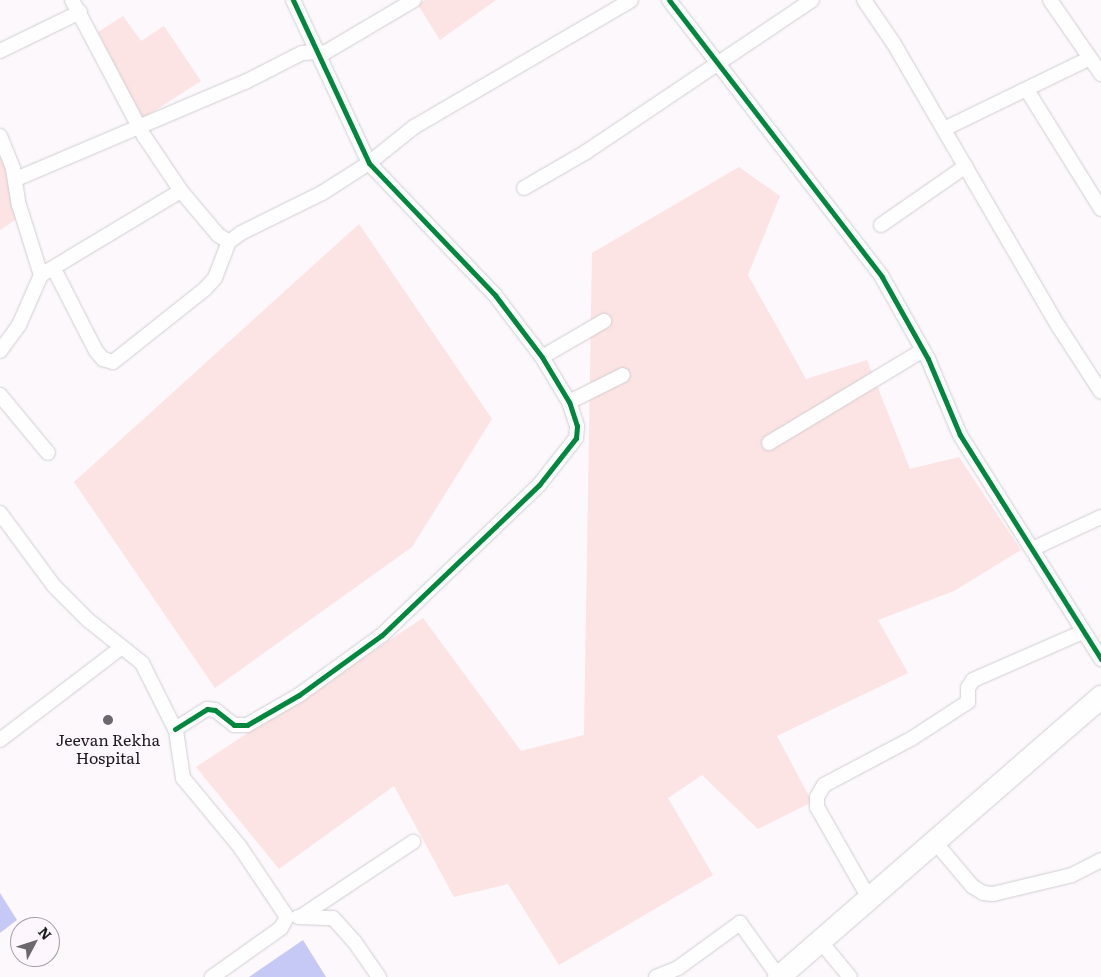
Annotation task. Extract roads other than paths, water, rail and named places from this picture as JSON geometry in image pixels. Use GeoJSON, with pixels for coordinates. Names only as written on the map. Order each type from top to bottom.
{"type":"FeatureCollection","features":[{"type":"Feature","properties":{"kind":"main road"},"geometry":{"type":"LineString","coordinates":[[779,977],[870,900],[1101,696]]}},
{"type":"Feature","properties":{"kind":"street"},"geometry":{"type":"LineString","coordinates":[[72,0],[140,128],[180,191],[218,235],[229,242]]}},
{"type":"Feature","properties":{"kind":"street"},"geometry":{"type":"LineString","coordinates":[[175,729],[208,709],[215,710],[234,725],[247,725],[299,695],[382,635],[539,485],[570,450],[576,438],[577,426],[569,402],[542,357],[495,295],[369,163],[320,53],[293,0]]}},
{"type":"Feature","properties":{"kind":"street"},"geometry":{"type":"LineString","coordinates":[[16,179],[245,82],[302,53],[320,53],[414,0]]}},
{"type":"Feature","properties":{"kind":"street"},"geometry":{"type":"LineString","coordinates":[[0,136],[16,179],[19,205],[48,272],[96,350],[103,359],[113,362],[205,289],[215,278],[229,242],[322,193],[369,163],[414,127],[630,0]]}},
{"type":"Feature","properties":{"kind":"street"},"geometry":{"type":"LineString","coordinates":[[669,0],[882,277],[923,350],[960,435],[1101,659]]}},
{"type":"Feature","properties":{"kind":"street"},"geometry":{"type":"LineString","coordinates":[[524,188],[586,152],[812,0]]}},
{"type":"Feature","properties":{"kind":"street"},"geometry":{"type":"LineString","coordinates":[[1050,0],[1101,74]]}},
{"type":"Feature","properties":{"kind":"street"},"geometry":{"type":"LineString","coordinates":[[869,2],[1101,392]]}},
{"type":"Feature","properties":{"kind":"street"},"geometry":{"type":"LineString","coordinates":[[0,51],[80,12]]}},
{"type":"Feature","properties":{"kind":"street"},"geometry":{"type":"LineString","coordinates":[[944,129],[1016,92],[1027,90],[1090,58]]}},
{"type":"Feature","properties":{"kind":"street"},"geometry":{"type":"LineString","coordinates":[[1027,90],[1101,208]]}},
{"type":"Feature","properties":{"kind":"street"},"geometry":{"type":"LineString","coordinates":[[881,225],[966,166]]}},
{"type":"Feature","properties":{"kind":"street"},"geometry":{"type":"LineString","coordinates":[[0,351],[18,325],[48,272],[180,191]]}},
{"type":"Feature","properties":{"kind":"street"},"geometry":{"type":"LineString","coordinates":[[542,357],[604,321]]}},
{"type":"Feature","properties":{"kind":"street"},"geometry":{"type":"LineString","coordinates":[[769,444],[923,350]]}},
{"type":"Feature","properties":{"kind":"street"},"geometry":{"type":"LineString","coordinates":[[569,402],[623,376]]}},
{"type":"Feature","properties":{"kind":"street"},"geometry":{"type":"LineString","coordinates":[[0,395],[48,453]]}},
{"type":"Feature","properties":{"kind":"street"},"geometry":{"type":"LineString","coordinates":[[0,513],[54,586],[142,663],[175,729],[183,778],[240,847],[293,917]]}},
{"type":"Feature","properties":{"kind":"street"},"geometry":{"type":"LineString","coordinates":[[1032,550],[1101,516]]}},
{"type":"Feature","properties":{"kind":"street"},"geometry":{"type":"LineString","coordinates":[[870,900],[817,807],[817,797],[824,785],[911,739],[968,702],[968,688],[973,680],[1083,632]]}},
{"type":"Feature","properties":{"kind":"street"},"geometry":{"type":"LineString","coordinates":[[0,740],[122,647]]}},
{"type":"Feature","properties":{"kind":"street"},"geometry":{"type":"LineString","coordinates":[[212,977],[281,928],[293,917],[413,842]]}},
{"type":"Feature","properties":{"kind":"street"},"geometry":{"type":"LineString","coordinates":[[935,842],[972,886],[983,893],[993,894],[1072,875],[1101,860]]}},
{"type":"Feature","properties":{"kind":"street"},"geometry":{"type":"LineString","coordinates":[[293,917],[333,918],[354,941],[379,977]]}},
{"type":"Feature","properties":{"kind":"street"},"geometry":{"type":"LineString","coordinates":[[656,977],[678,968],[740,923],[779,977]]}},
{"type":"Feature","properties":{"kind":"street"},"geometry":{"type":"LineString","coordinates":[[821,942],[850,977]]}},
{"type":"Feature","properties":{"kind":"water"},"geometry":{"type":"Polygon","coordinates":[[[0,893],[15,917],[10,917],[10,925],[0,933],[0,893]]]}},
{"type":"Feature","properties":{"kind":"water"},"geometry":{"type":"Polygon","coordinates":[[[303,940],[326,977],[249,977],[303,940]]]}},
{"type":"Feature","properties":{"kind":"place","name":"Jeevan Rekha Hospital"},"geometry":{"type":"Point","coordinates":[108,720]}}]}
